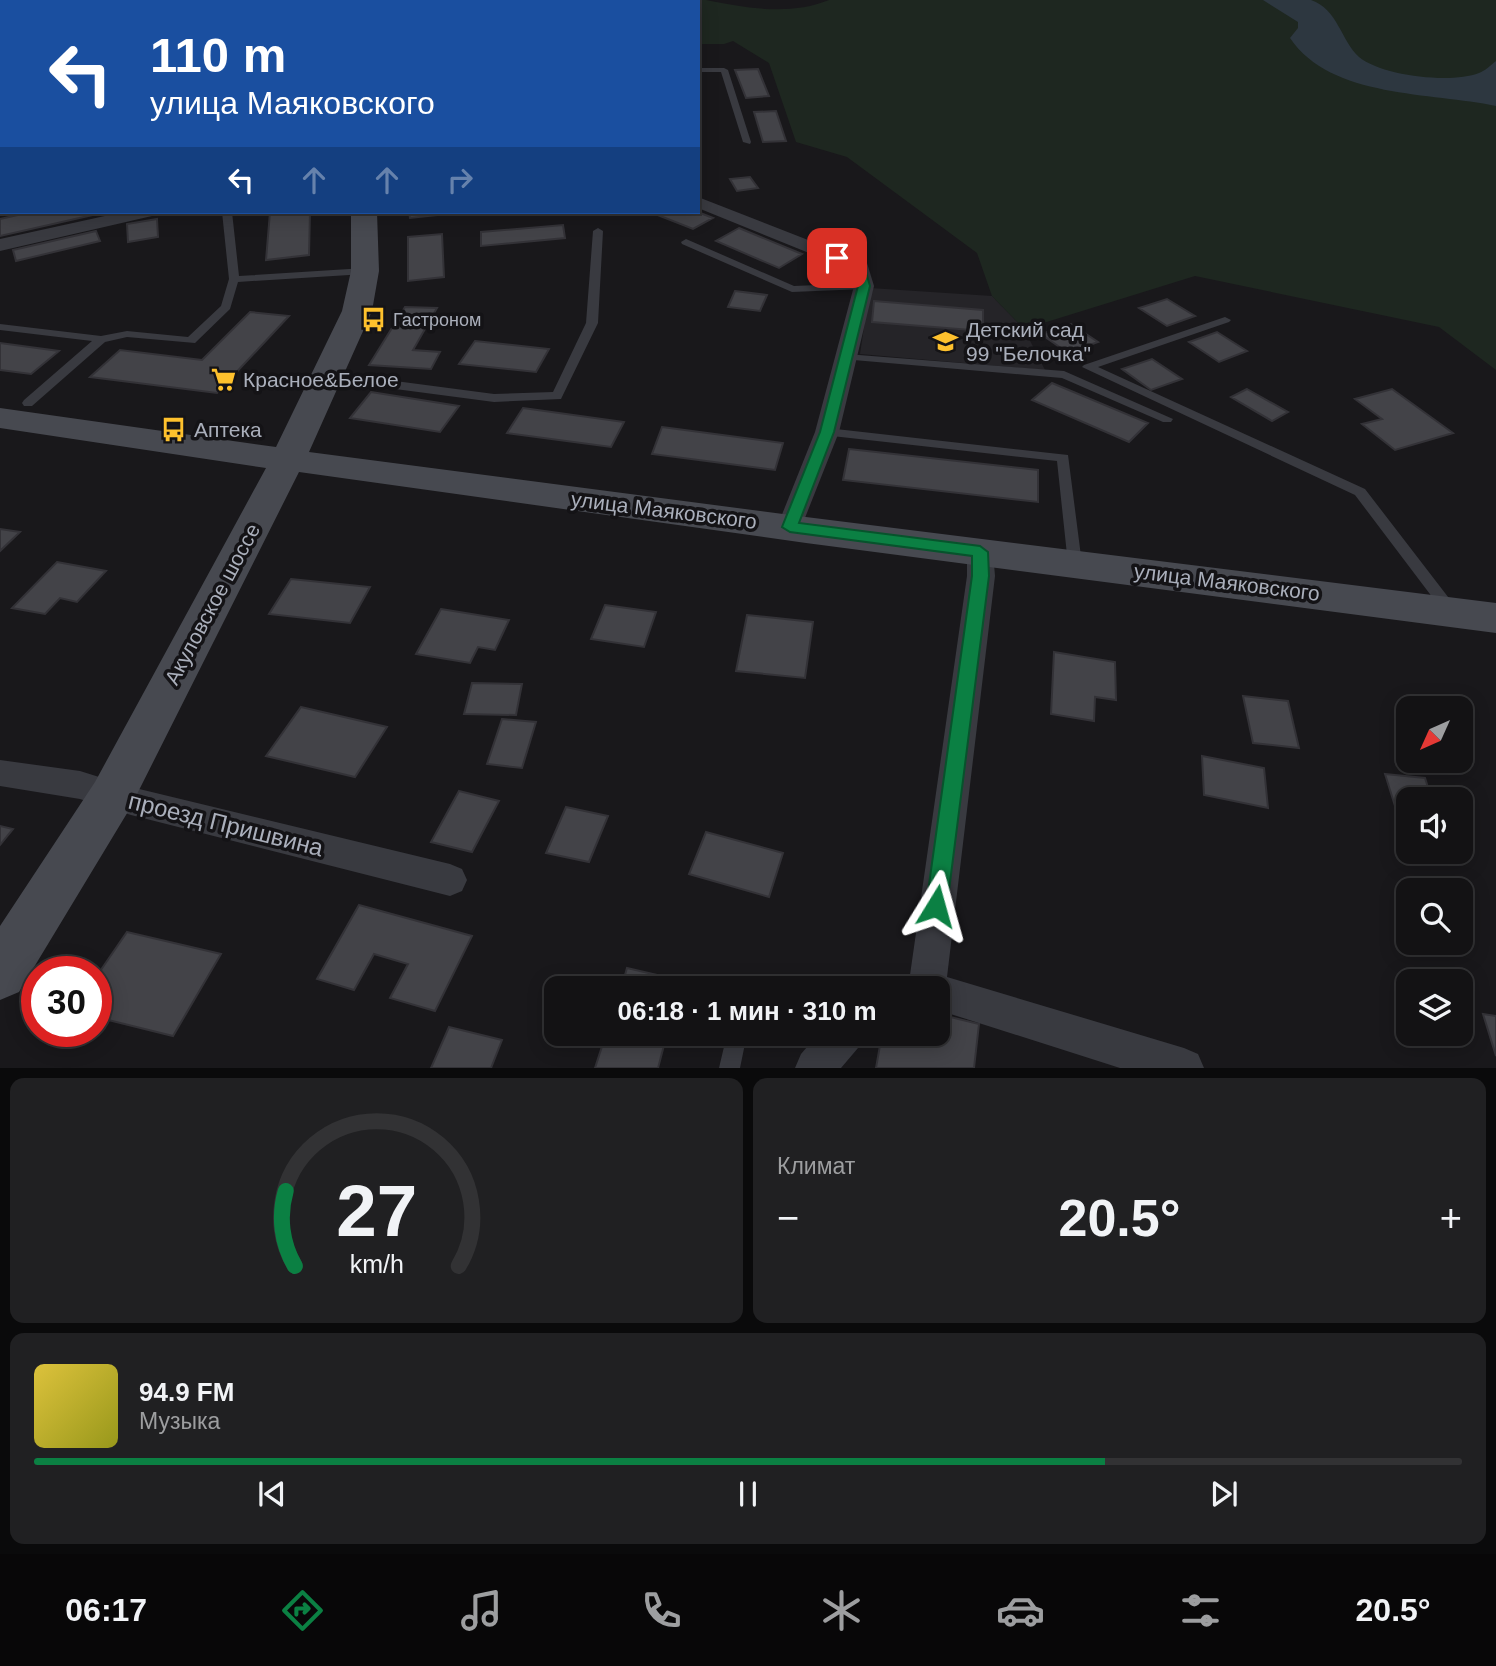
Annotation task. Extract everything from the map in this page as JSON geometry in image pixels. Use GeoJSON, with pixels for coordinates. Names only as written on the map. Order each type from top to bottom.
{"type":"FeatureCollection","features":[{"type":"Feature","properties":{"kind":"street"},"geometry":{"type":"LineString","coordinates":[[700,203],[860,267],[864,286],[827,432],[790,527]]}},
{"type":"Feature","properties":{"kind":"street"},"geometry":{"type":"LineString","coordinates":[[0,245],[137,214]]}},
{"type":"Feature","properties":{"kind":"street","name":"Акуловское шоссе"},"geometry":{"type":"LineString","coordinates":[[0,974],[112,796],[287,461],[357,311],[365,271],[363,214]]}},
{"type":"Feature","properties":{"kind":"street","name":"улица Маяковского"},"geometry":{"type":"LineString","coordinates":[[14,411],[287,461],[1074,564],[1356,597],[1496,618]]}},
{"type":"Feature","properties":{"kind":"street"},"geometry":{"type":"LineString","coordinates":[[928,976],[981,576],[980,552]]}},
{"type":"Feature","properties":{"kind":"street","name":"проезд Пришвина"},"geometry":{"type":"LineString","coordinates":[[0,773],[79,785],[112,796],[450,880]]}},
{"type":"Feature","properties":{"kind":"street"},"geometry":{"type":"LineString","coordinates":[[950,996],[1185,1068]]}},
{"type":"Feature","properties":{"kind":"street"},"geometry":{"type":"LineString","coordinates":[[815,1068],[834,1046]]}},
{"type":"Feature","properties":{"kind":"lane"},"geometry":{"type":"LineString","coordinates":[[700,70],[724,70],[747,142]]}},
{"type":"Feature","properties":{"kind":"lane"},"geometry":{"type":"LineString","coordinates":[[0,327],[101,339],[127,334],[191,341],[226,307],[234,279],[227,214]]}},
{"type":"Feature","properties":{"kind":"lane"},"geometry":{"type":"LineString","coordinates":[[327,376],[494,398],[557,397],[592,323],[598,231]]}},
{"type":"Feature","properties":{"kind":"lane"},"geometry":{"type":"LineString","coordinates":[[686,242],[792,289],[864,286]]}},
{"type":"Feature","properties":{"kind":"lane"},"geometry":{"type":"LineString","coordinates":[[234,279],[365,271]]}},
{"type":"Feature","properties":{"kind":"lane"},"geometry":{"type":"LineString","coordinates":[[1225,320],[1088,367],[1360,492],[1451,611]]}},
{"type":"Feature","properties":{"kind":"lane"},"geometry":{"type":"LineString","coordinates":[[14,411],[101,339]]}},
{"type":"Feature","properties":{"kind":"lane"},"geometry":{"type":"LineString","coordinates":[[846,357],[1064,375],[1167,419]]}},
{"type":"Feature","properties":{"kind":"lane"},"geometry":{"type":"LineString","coordinates":[[827,432],[1063,458],[1074,564]]}},
{"type":"Feature","properties":{"kind":"lane"},"geometry":{"type":"LineString","coordinates":[[729,1068],[734,1046]]}},
{"type":"Feature","properties":{"kind":"shaded area"},"geometry":{"type":"Polygon","coordinates":[[[700,0],[752,8],[783,9],[829,0],[1496,0],[1496,370],[1439,327],[1195,276],[1024,329],[992,296],[977,253],[847,157],[796,142],[769,63],[733,41],[724,44],[700,44],[700,0]]]}},
{"type":"Feature","properties":{"kind":"shaded area"},"geometry":{"type":"Polygon","coordinates":[[[1263,0],[1311,0],[1320,4],[1333,18],[1359,57],[1384,69],[1417,76],[1452,78],[1481,72],[1496,61],[1496,106],[1384,90],[1356,83],[1330,72],[1308,58],[1290,38],[1298,28],[1298,22],[1263,0]]]}},
{"type":"Feature","properties":{"kind":"shaded area","name":"Детский сад 99 \"Белочка\""},"geometry":{"type":"Polygon","coordinates":[[[870,288],[992,296],[1024,329],[1045,370],[860,354],[870,288]]]}},
{"type":"Feature","properties":{"kind":"building"},"geometry":{"type":"Polygon","coordinates":[[[758,69],[769,96],[746,98],[735,70],[758,69]]]}},
{"type":"Feature","properties":{"kind":"building"},"geometry":{"type":"Polygon","coordinates":[[[776,111],[786,141],[763,142],[754,112],[776,111]]]}},
{"type":"Feature","properties":{"kind":"building"},"geometry":{"type":"Polygon","coordinates":[[[750,177],[758,188],[737,191],[730,179],[750,177]]]}},
{"type":"Feature","properties":{"kind":"building"},"geometry":{"type":"Polygon","coordinates":[[[700,213],[713,218],[693,229],[655,214],[700,213]]]}},
{"type":"Feature","properties":{"kind":"building"},"geometry":{"type":"Polygon","coordinates":[[[22,214],[97,214],[0,236],[0,219],[22,214]]]}},
{"type":"Feature","properties":{"kind":"building"},"geometry":{"type":"Polygon","coordinates":[[[270,214],[310,214],[309,255],[266,260],[270,214]]]}},
{"type":"Feature","properties":{"kind":"building"},"geometry":{"type":"Polygon","coordinates":[[[409,214],[447,214],[410,218],[409,214]]]}},
{"type":"Feature","properties":{"kind":"building"},"geometry":{"type":"Polygon","coordinates":[[[157,219],[158,237],[128,242],[127,224],[157,219]]]}},
{"type":"Feature","properties":{"kind":"building"},"geometry":{"type":"Polygon","coordinates":[[[563,225],[565,238],[481,246],[481,232],[563,225]]]}},
{"type":"Feature","properties":{"kind":"building"},"geometry":{"type":"Polygon","coordinates":[[[739,228],[802,254],[779,268],[716,241],[739,228]]]}},
{"type":"Feature","properties":{"kind":"building"},"geometry":{"type":"Polygon","coordinates":[[[96,231],[100,241],[16,261],[13,250],[96,231]]]}},
{"type":"Feature","properties":{"kind":"building"},"geometry":{"type":"Polygon","coordinates":[[[442,234],[444,277],[408,281],[408,237],[442,234]]]}},
{"type":"Feature","properties":{"kind":"building"},"geometry":{"type":"Polygon","coordinates":[[[735,291],[767,295],[760,311],[728,307],[735,291]]]}},
{"type":"Feature","properties":{"kind":"building"},"geometry":{"type":"Polygon","coordinates":[[[1167,299],[1195,316],[1167,326],[1139,308],[1167,299]]]}},
{"type":"Feature","properties":{"kind":"building"},"geometry":{"type":"Polygon","coordinates":[[[874,301],[983,310],[983,331],[872,322],[874,301]]]}},
{"type":"Feature","properties":{"kind":"building"},"geometry":{"type":"Polygon","coordinates":[[[405,307],[437,308],[413,350],[440,352],[431,369],[369,365],[405,307]]]}},
{"type":"Feature","properties":{"kind":"building"},"geometry":{"type":"Polygon","coordinates":[[[250,312],[289,316],[217,393],[90,377],[120,350],[202,360],[250,312]]]}},
{"type":"Feature","properties":{"kind":"building"},"geometry":{"type":"Polygon","coordinates":[[[1071,324],[1098,342],[1068,353],[1041,334],[1071,324]]]}},
{"type":"Feature","properties":{"kind":"building"},"geometry":{"type":"Polygon","coordinates":[[[1217,332],[1247,351],[1219,362],[1189,342],[1217,332]]]}},
{"type":"Feature","properties":{"kind":"building"},"geometry":{"type":"Polygon","coordinates":[[[475,341],[549,349],[536,372],[459,364],[475,341]]]}},
{"type":"Feature","properties":{"kind":"building"},"geometry":{"type":"Polygon","coordinates":[[[0,343],[59,351],[31,374],[0,370],[0,343]]]}},
{"type":"Feature","properties":{"kind":"building"},"geometry":{"type":"Polygon","coordinates":[[[1152,359],[1182,379],[1151,390],[1122,369],[1152,359]]]}},
{"type":"Feature","properties":{"kind":"building"},"geometry":{"type":"Polygon","coordinates":[[[1052,383],[1148,423],[1129,442],[1032,400],[1052,383]]]}},
{"type":"Feature","properties":{"kind":"building"},"geometry":{"type":"Polygon","coordinates":[[[1247,389],[1288,412],[1272,421],[1231,397],[1247,389]]]}},
{"type":"Feature","properties":{"kind":"building"},"geometry":{"type":"Polygon","coordinates":[[[1392,389],[1453,433],[1395,450],[1362,424],[1382,419],[1355,399],[1392,389]]]}},
{"type":"Feature","properties":{"kind":"building"},"geometry":{"type":"Polygon","coordinates":[[[371,392],[459,406],[440,432],[350,418],[371,392]]]}},
{"type":"Feature","properties":{"kind":"building"},"geometry":{"type":"Polygon","coordinates":[[[523,408],[624,422],[611,447],[507,433],[523,408]]]}},
{"type":"Feature","properties":{"kind":"building"},"geometry":{"type":"Polygon","coordinates":[[[662,427],[783,443],[775,470],[652,454],[662,427]]]}},
{"type":"Feature","properties":{"kind":"building"},"geometry":{"type":"Polygon","coordinates":[[[849,449],[1038,470],[1038,502],[843,480],[849,449]]]}},
{"type":"Feature","properties":{"kind":"building"},"geometry":{"type":"Polygon","coordinates":[[[0,529],[20,532],[0,551],[0,529]]]}},
{"type":"Feature","properties":{"kind":"building"},"geometry":{"type":"Polygon","coordinates":[[[57,562],[106,571],[77,602],[60,598],[45,614],[12,608],[57,562]]]}},
{"type":"Feature","properties":{"kind":"building"},"geometry":{"type":"Polygon","coordinates":[[[291,579],[370,587],[350,623],[269,614],[291,579]]]}},
{"type":"Feature","properties":{"kind":"building"},"geometry":{"type":"Polygon","coordinates":[[[605,605],[656,612],[644,647],[591,639],[605,605]]]}},
{"type":"Feature","properties":{"kind":"building"},"geometry":{"type":"Polygon","coordinates":[[[441,609],[509,620],[495,650],[478,647],[470,663],[416,654],[441,609]]]}},
{"type":"Feature","properties":{"kind":"building"},"geometry":{"type":"Polygon","coordinates":[[[747,615],[813,622],[805,678],[736,671],[747,615]]]}},
{"type":"Feature","properties":{"kind":"building"},"geometry":{"type":"Polygon","coordinates":[[[1054,652],[1115,662],[1116,700],[1095,697],[1094,721],[1051,714],[1054,652]]]}},
{"type":"Feature","properties":{"kind":"building"},"geometry":{"type":"Polygon","coordinates":[[[472,683],[522,684],[516,715],[464,714],[472,683]]]}},
{"type":"Feature","properties":{"kind":"building"},"geometry":{"type":"Polygon","coordinates":[[[1243,696],[1288,701],[1299,748],[1253,743],[1243,696]]]}},
{"type":"Feature","properties":{"kind":"building"},"geometry":{"type":"Polygon","coordinates":[[[301,707],[387,727],[355,777],[266,756],[301,707]]]}},
{"type":"Feature","properties":{"kind":"building"},"geometry":{"type":"Polygon","coordinates":[[[502,719],[536,722],[522,768],[487,764],[502,719]]]}},
{"type":"Feature","properties":{"kind":"building"},"geometry":{"type":"Polygon","coordinates":[[[1202,756],[1264,768],[1268,808],[1204,795],[1202,756]]]}},
{"type":"Feature","properties":{"kind":"building"},"geometry":{"type":"Polygon","coordinates":[[[1385,774],[1425,778],[1428,787],[1396,787],[1396,809],[1385,774]]]}},
{"type":"Feature","properties":{"kind":"building"},"geometry":{"type":"Polygon","coordinates":[[[459,791],[499,801],[472,852],[431,842],[459,791]]]}},
{"type":"Feature","properties":{"kind":"building"},"geometry":{"type":"Polygon","coordinates":[[[566,807],[608,816],[589,862],[546,853],[566,807]]]}},
{"type":"Feature","properties":{"kind":"building"},"geometry":{"type":"Polygon","coordinates":[[[0,826],[13,829],[0,845],[0,826]]]}},
{"type":"Feature","properties":{"kind":"building"},"geometry":{"type":"Polygon","coordinates":[[[706,832],[783,853],[769,897],[689,874],[706,832]]]}},
{"type":"Feature","properties":{"kind":"building"},"geometry":{"type":"Polygon","coordinates":[[[359,905],[472,936],[435,1011],[390,998],[408,964],[374,954],[354,990],[317,979],[359,905]]]}},
{"type":"Feature","properties":{"kind":"building"},"geometry":{"type":"Polygon","coordinates":[[[127,932],[221,954],[173,1036],[112,1021],[110,956],[127,932]]]}},
{"type":"Feature","properties":{"kind":"building"},"geometry":{"type":"Polygon","coordinates":[[[627,968],[661,976],[625,976],[627,968]]]}},
{"type":"Feature","properties":{"kind":"building"},"geometry":{"type":"Polygon","coordinates":[[[1483,1014],[1496,1016],[1496,1056],[1483,1014]]]}},
{"type":"Feature","properties":{"kind":"building"},"geometry":{"type":"Polygon","coordinates":[[[950,1017],[979,1024],[974,1068],[876,1068],[880,1046],[950,1046],[950,1017]]]}},
{"type":"Feature","properties":{"kind":"building"},"geometry":{"type":"Polygon","coordinates":[[[449,1027],[502,1040],[491,1068],[431,1068],[449,1027]]]}},
{"type":"Feature","properties":{"kind":"building"},"geometry":{"type":"Polygon","coordinates":[[[602,1046],[664,1046],[658,1068],[595,1068],[602,1046]]]}},
{"type":"Feature","properties":{"kind":"place","name":"Гастроном"},"geometry":{"type":"Point","coordinates":[373,320]}},
{"type":"Feature","properties":{"kind":"place","name":"Детский сад 99 \"Белочка\""},"geometry":{"type":"Point","coordinates":[946,341]}},
{"type":"Feature","properties":{"kind":"place","name":"Красное&Белое"},"geometry":{"type":"Point","coordinates":[223,379]}},
{"type":"Feature","properties":{"kind":"place","name":"Аптека"},"geometry":{"type":"Point","coordinates":[174,429]}},
{"type":"Feature","properties":{"kind":"route"},"geometry":{"type":"LineString","coordinates":[[837,258],[860,267],[864,286],[827,432],[790,527],[980,552],[981,576],[936,906]]}}]}
